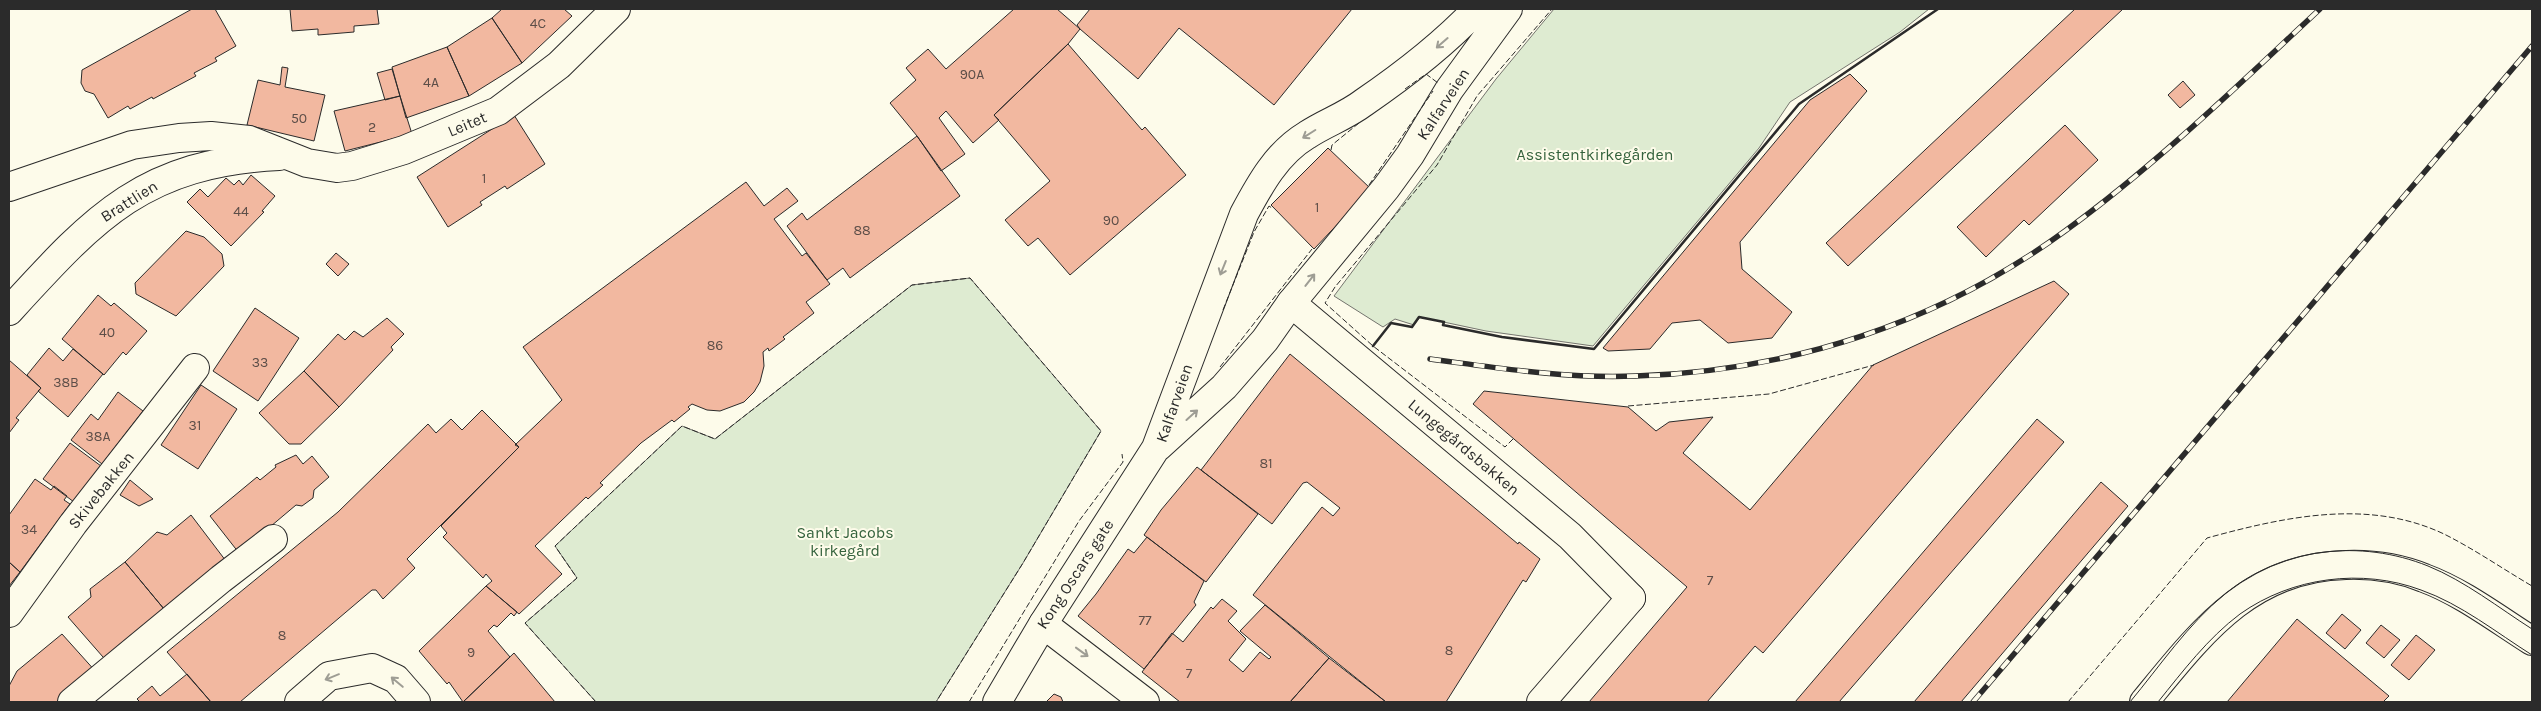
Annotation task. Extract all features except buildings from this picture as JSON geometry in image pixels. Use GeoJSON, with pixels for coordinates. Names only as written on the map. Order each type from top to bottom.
{"type":"FeatureCollection","features":[{"type":"Feature","properties":{"kind":"street","name":"Leitet"},"geometry":{"type":"LineString","coordinates":[[285,156],[338,168],[352,166],[404,150],[498,111],[559,65],[616,9]]}},
{"type":"Feature","properties":{"kind":"street","name":"Kalfarveien"},"geometry":{"type":"LineString","coordinates":[[1156,448],[1244,214],[1262,180],[1282,155],[1305,135],[1361,105],[1429,54],[1477,9]]}},
{"type":"Feature","properties":{"kind":"street","name":"Kalfarveien"},"geometry":{"type":"LineString","coordinates":[[1156,448],[1224,387],[1265,340],[1291,303],[1405,162],[1449,90],[1508,9]]}},
{"type":"Feature","properties":{"kind":"street"},"geometry":{"type":"LineString","coordinates":[[9,187],[132,145],[179,138],[211,136],[249,140],[270,147],[285,156]]}},
{"type":"Feature","properties":{"kind":"street","name":"Brattlien"},"geometry":{"type":"LineString","coordinates":[[9,311],[94,223],[125,200],[152,184],[186,170],[222,161],[285,156]]}},
{"type":"Feature","properties":{"kind":"street","name":"Lungegårdsbakken"},"geometry":{"type":"LineString","coordinates":[[1291,303],[1570,536],[1631,598],[1541,702]]}},
{"type":"Feature","properties":{"kind":"street","name":"Skivebakken"},"geometry":{"type":"LineString","coordinates":[[9,613],[73,524],[134,450],[195,368]]}},
{"type":"Feature","properties":{"kind":"street","name":"Kong Oscars gate"},"geometry":{"type":"LineString","coordinates":[[997,702],[1043,624],[1156,448]]}},
{"type":"Feature","properties":{"kind":"street"},"geometry":{"type":"LineString","coordinates":[[72,702],[274,539]]}},
{"type":"Feature","properties":{"kind":"street"},"geometry":{"type":"LineString","coordinates":[[2144,702],[2211,623],[2234,604],[2259,587],[2280,577],[2328,565],[2379,566],[2425,578],[2449,589],[2532,641]]}},
{"type":"Feature","properties":{"kind":"street"},"geometry":{"type":"LineString","coordinates":[[1043,624],[1145,702]]}},
{"type":"Feature","properties":{"kind":"street"},"geometry":{"type":"LineString","coordinates":[[299,702],[329,676],[372,668],[396,679],[416,702]]}},
{"type":"Feature","properties":{"kind":"green space","name":"Assistentkirkegården"},"geometry":{"type":"Polygon","coordinates":[[[1554,9],[1929,9],[1900,32],[1790,102],[1759,148],[1593,346],[1486,331],[1420,317],[1414,325],[1395,319],[1383,327],[1334,296],[1496,79],[1554,9]]]}},
{"type":"Feature","properties":{"kind":"green space","name":"Sankt Jacobs kirkegård"},"geometry":{"type":"Polygon","coordinates":[[[970,278],[1101,431],[1023,563],[936,702],[596,702],[525,623],[577,578],[555,546],[682,426],[715,439],[912,285],[970,278]]]}},
{"type":"Feature","properties":{"kind":"tram line"},"geometry":{"type":"LineString","coordinates":[[2130,702],[2199,618],[2225,594],[2247,578],[2271,566],[2297,557],[2323,552],[2376,552],[2428,566],[2468,587],[2532,629]]}},
{"type":"Feature","properties":{"kind":"tram line"},"geometry":{"type":"LineString","coordinates":[[2158,702],[2207,644],[2240,614],[2260,601],[2282,592],[2305,584],[2328,580],[2375,579],[2421,590],[2464,611],[2532,655]]}},
{"type":"Feature","properties":{"kind":"railway"},"geometry":{"type":"LineString","coordinates":[[1430,359],[1533,372],[1584,376],[1610,377],[1694,372],[1751,364],[1807,352],[1861,336],[1915,316],[1967,292],[2017,263],[2099,206],[2196,124],[2320,9]]}},
{"type":"Feature","properties":{"kind":"railway"},"geometry":{"type":"LineString","coordinates":[[1973,702],[2532,46]]}},
{"type":"Feature","properties":{"kind":"fence"},"geometry":{"type":"LineString","coordinates":[[1513,439],[1505,447],[1373,346],[1325,303],[1335,287],[1437,165],[1477,96],[1552,9]]}},
{"type":"Feature","properties":{"kind":"fence"},"geometry":{"type":"LineString","coordinates":[[1405,89],[1426,74],[1437,84]]}},
{"type":"Feature","properties":{"kind":"fence"},"geometry":{"type":"LineString","coordinates":[[1369,185],[1433,91]]}},
{"type":"Feature","properties":{"kind":"fence"},"geometry":{"type":"LineString","coordinates":[[1331,150],[1332,145],[1359,123]]}},
{"type":"Feature","properties":{"kind":"fence"},"geometry":{"type":"LineString","coordinates":[[1223,310],[1254,232],[1269,206],[1272,208]]}},
{"type":"Feature","properties":{"kind":"fence"},"geometry":{"type":"LineString","coordinates":[[1220,367],[1312,249]]}},
{"type":"Feature","properties":{"kind":"fence"},"geometry":{"type":"LineString","coordinates":[[596,702],[525,623],[577,578],[555,546],[682,426],[715,439],[912,285],[970,278],[1101,431],[1023,563],[936,702]]}},
{"type":"Feature","properties":{"kind":"fence"},"geometry":{"type":"LineString","coordinates":[[1628,406],[1769,394],[1874,365]]}},
{"type":"Feature","properties":{"kind":"fence"},"geometry":{"type":"LineString","coordinates":[[969,702],[1079,521],[1123,462],[1122,454]]}},
{"type":"Feature","properties":{"kind":"fence"},"geometry":{"type":"LineString","coordinates":[[2068,702],[2207,538],[2236,530],[2266,523],[2326,515],[2386,516],[2415,523],[2444,534],[2532,586]]}},
{"type":"Feature","properties":{"kind":"wall"},"geometry":{"type":"LineString","coordinates":[[1373,346],[1391,323],[1412,327],[1419,317],[1444,322],[1443,325],[1502,337],[1594,349],[1799,104],[1938,9]]}}]}
